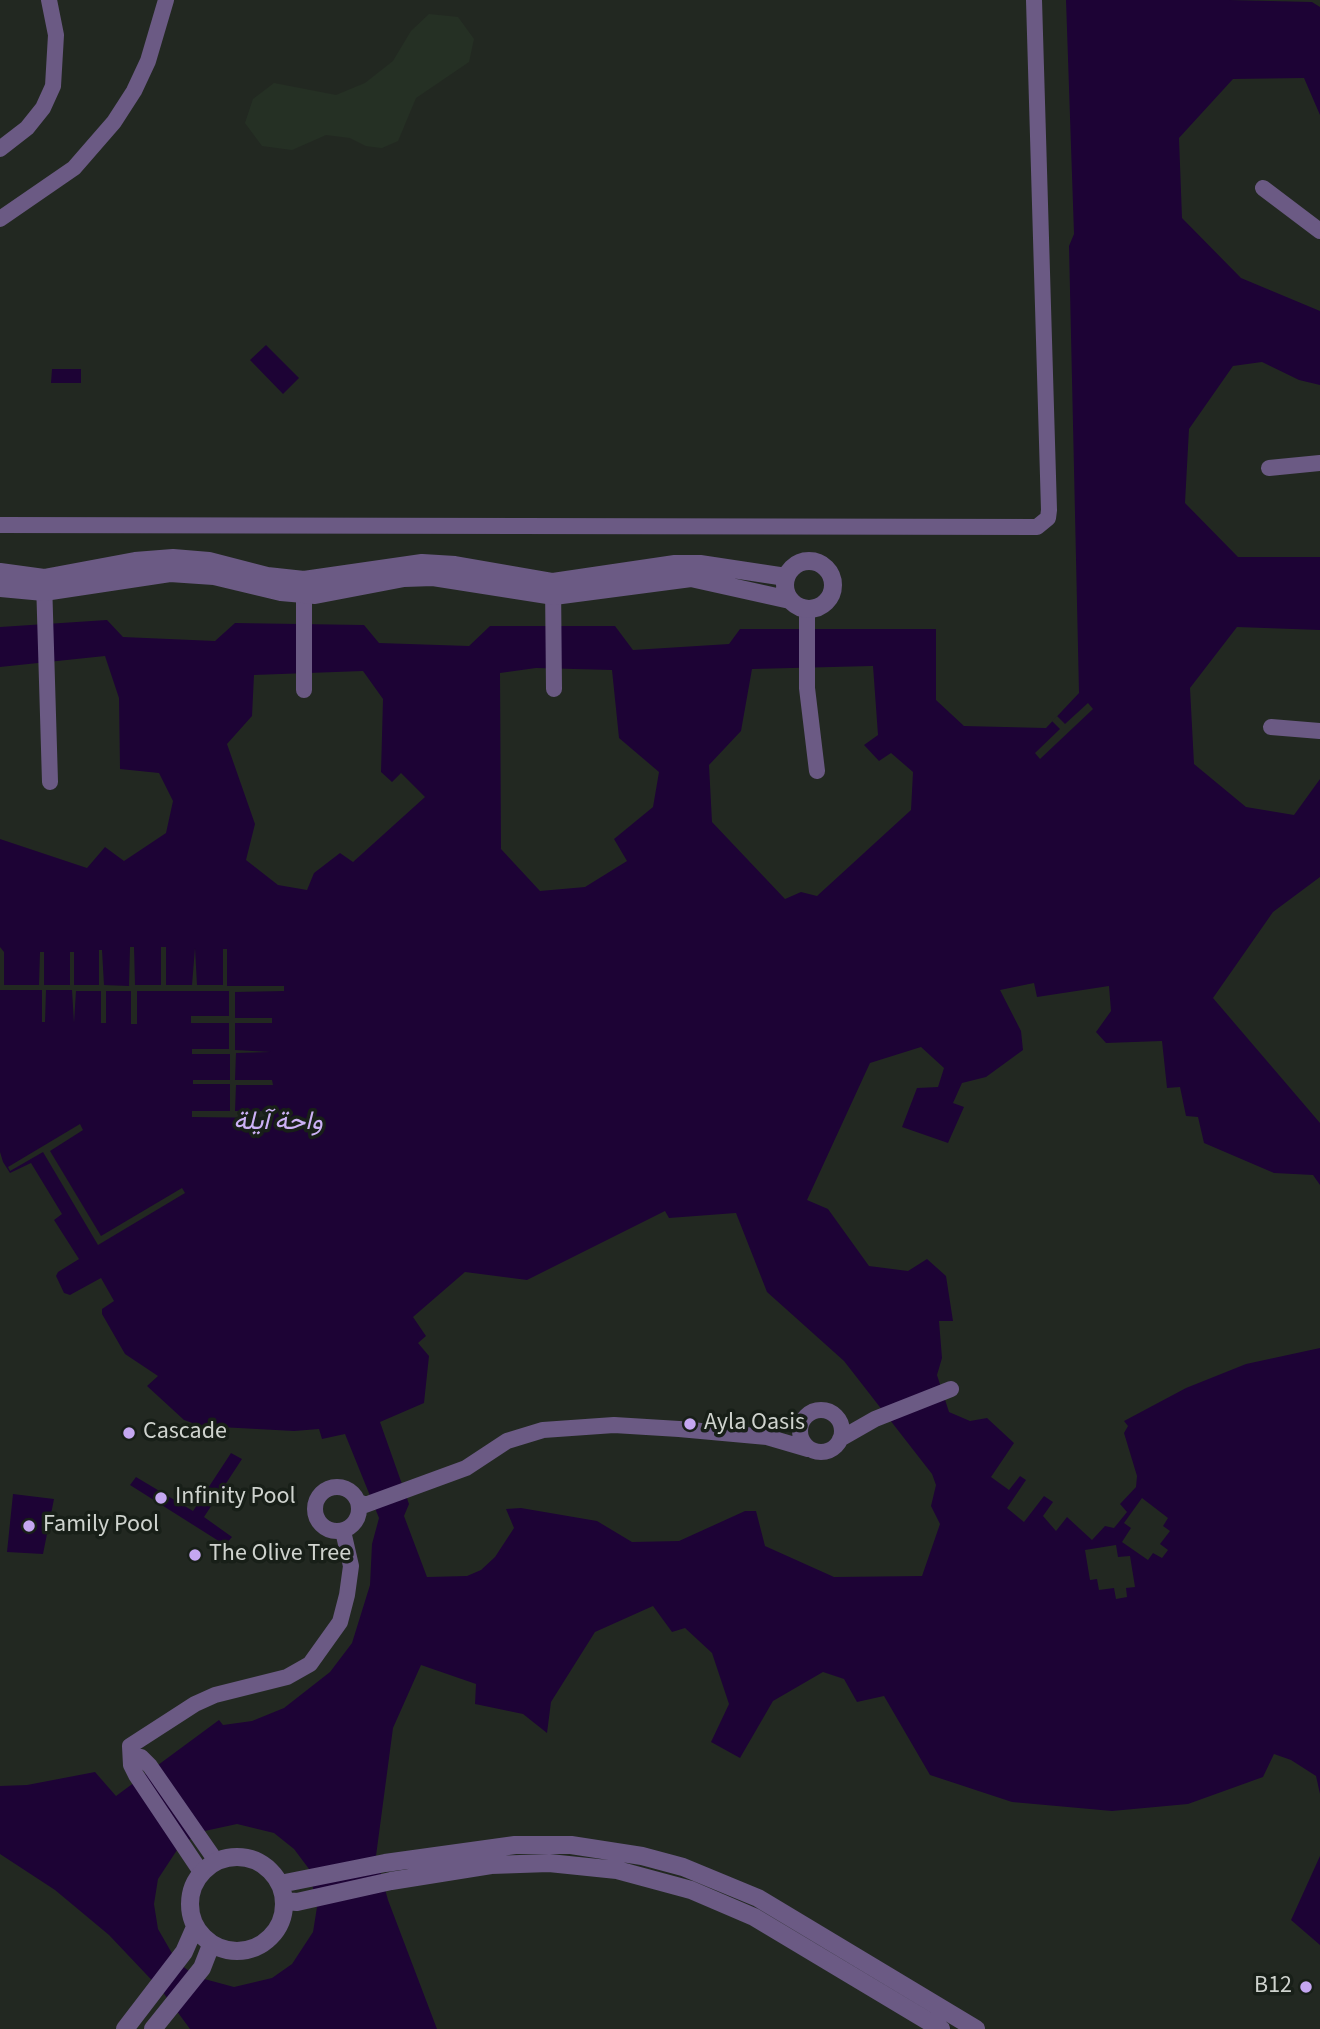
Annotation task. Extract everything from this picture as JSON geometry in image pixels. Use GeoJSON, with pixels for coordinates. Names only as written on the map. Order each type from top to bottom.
{"type":"FeatureCollection","features":[{"type":"Feature","properties":{"kind":"street"},"geometry":{"type":"LineString","coordinates":[[0,149],[27,128],[43,108],[53,86],[56,35],[50,0]]}},
{"type":"Feature","properties":{"kind":"street"},"geometry":{"type":"LineString","coordinates":[[0,219],[74,168],[114,122],[148,61],[166,0]]}},
{"type":"Feature","properties":{"kind":"street"},"geometry":{"type":"LineString","coordinates":[[0,525],[1037,527],[1048,518],[1049,510],[1034,0]]}},
{"type":"Feature","properties":{"kind":"street"},"geometry":{"type":"LineString","coordinates":[[1263,188],[1320,231]]}},
{"type":"Feature","properties":{"kind":"street"},"geometry":{"type":"LineString","coordinates":[[1269,468],[1320,463]]}},
{"type":"Feature","properties":{"kind":"street"},"geometry":{"type":"LineString","coordinates":[[807,617],[790,600],[785,585],[786,577],[796,565],[812,561],[827,568],[833,583],[829,599],[807,617],[807,688],[817,771]]}},
{"type":"Feature","properties":{"kind":"street"},"geometry":{"type":"LineString","coordinates":[[554,595],[675,564],[700,564],[786,577]]}},
{"type":"Feature","properties":{"kind":"street"},"geometry":{"type":"LineString","coordinates":[[0,572],[44,585]]}},
{"type":"Feature","properties":{"kind":"street"},"geometry":{"type":"LineString","coordinates":[[0,588],[170,573],[214,576],[304,596],[404,579],[433,577],[554,595],[691,578],[790,600]]}},
{"type":"Feature","properties":{"kind":"street"},"geometry":{"type":"LineString","coordinates":[[44,585],[50,782]]}},
{"type":"Feature","properties":{"kind":"street"},"geometry":{"type":"LineString","coordinates":[[554,595],[554,689]]}},
{"type":"Feature","properties":{"kind":"street"},"geometry":{"type":"LineString","coordinates":[[304,596],[304,691]]}},
{"type":"Feature","properties":{"kind":"street"},"geometry":{"type":"LineString","coordinates":[[1271,727],[1319,731]]}},
{"type":"Feature","properties":{"kind":"street"},"geometry":{"type":"LineString","coordinates":[[362,1504],[406,1491],[466,1468],[507,1441],[543,1430],[614,1425],[767,1437],[827,1452],[840,1439],[873,1420],[951,1389]]}},
{"type":"Feature","properties":{"kind":"street"},"geometry":{"type":"LineString","coordinates":[[767,1437],[786,1431],[805,1416],[818,1410],[838,1418],[873,1420]]}},
{"type":"Feature","properties":{"kind":"street"},"geometry":{"type":"LineString","coordinates":[[805,1416],[799,1433],[808,1448]]}},
{"type":"Feature","properties":{"kind":"street"},"geometry":{"type":"LineString","coordinates":[[838,1418],[842,1432],[840,1439]]}},
{"type":"Feature","properties":{"kind":"street"},"geometry":{"type":"LineString","coordinates":[[338,1485],[348,1489],[362,1504],[357,1520],[343,1531],[334,1531],[319,1522],[314,1506],[323,1491],[338,1485]]}},
{"type":"Feature","properties":{"kind":"street"},"geometry":{"type":"LineString","coordinates":[[198,1867],[143,1771],[141,1758],[132,1756],[133,1742],[195,1704],[215,1695],[287,1677],[310,1664],[340,1622],[345,1604],[351,1566],[343,1531]]}},
{"type":"Feature","properties":{"kind":"street"},"geometry":{"type":"LineString","coordinates":[[143,1771],[212,1856]]}},
{"type":"Feature","properties":{"kind":"street"},"geometry":{"type":"LineString","coordinates":[[288,1893],[385,1864],[490,1847],[541,1844],[625,1853],[683,1867],[758,1898],[976,2029]]}},
{"type":"Feature","properties":{"kind":"street"},"geometry":{"type":"LineString","coordinates":[[212,1856],[253,1860],[269,1869],[288,1893],[279,1926],[261,1945],[236,1952],[211,1945],[195,1927],[189,1898],[198,1867],[212,1856]]}},
{"type":"Feature","properties":{"kind":"street"},"geometry":{"type":"LineString","coordinates":[[288,1893],[391,1881],[491,1865],[541,1863],[617,1870],[714,1898],[771,1926],[941,2029]]}},
{"type":"Feature","properties":{"kind":"street"},"geometry":{"type":"LineString","coordinates":[[125,2029],[184,1952],[195,1927]]}},
{"type":"Feature","properties":{"kind":"street"},"geometry":{"type":"LineString","coordinates":[[148,1999],[161,2020],[202,1968],[211,1945]]}},
{"type":"Feature","properties":{"kind":"shaded area"},"geometry":{"type":"Polygon","coordinates":[[[429,14],[458,17],[474,39],[469,62],[416,98],[398,141],[382,148],[366,146],[350,138],[326,135],[292,150],[262,146],[245,123],[253,99],[274,83],[336,95],[365,83],[393,61],[411,31],[429,14]]]}},
{"type":"Feature","properties":{"kind":"water","name":"واحة آيلة"},"geometry":{"type":"Polygon","coordinates":[[[1066,0],[1312,2],[1320,7],[1320,115],[1304,78],[1233,79],[1179,138],[1182,218],[1241,278],[1320,311],[1320,385],[1299,380],[1262,362],[1233,366],[1189,429],[1185,503],[1238,557],[1320,557],[1320,630],[1237,627],[1190,688],[1194,764],[1246,807],[1294,815],[1320,779],[1320,877],[1273,912],[1213,998],[1320,1123],[1320,1185],[1313,1175],[1274,1173],[1204,1143],[1198,1117],[1186,1116],[1180,1087],[1167,1088],[1162,1041],[1106,1043],[1096,1032],[1111,1011],[1109,986],[1037,997],[1034,983],[1000,990],[1021,1031],[1023,1050],[986,1077],[962,1083],[953,1103],[964,1107],[948,1143],[902,1127],[917,1088],[938,1087],[944,1068],[921,1047],[870,1063],[807,1200],[828,1209],[869,1266],[908,1271],[927,1259],[946,1276],[953,1321],[939,1321],[942,1358],[937,1375],[949,1412],[970,1421],[987,1418],[1014,1443],[991,1477],[1009,1490],[1020,1476],[1026,1480],[1007,1508],[1024,1522],[1044,1496],[1053,1502],[1043,1516],[1056,1531],[1067,1517],[1092,1540],[1105,1526],[1114,1528],[1127,1512],[1120,1504],[1136,1487],[1137,1476],[1124,1433],[1128,1426],[1124,1421],[1186,1388],[1246,1364],[1320,1348],[1320,1794],[1316,1776],[1291,1760],[1274,1754],[1263,1777],[1188,1804],[1112,1811],[1012,1802],[930,1775],[884,1696],[857,1702],[844,1679],[823,1672],[773,1701],[740,1758],[711,1742],[729,1704],[712,1653],[685,1628],[672,1632],[653,1606],[595,1632],[551,1702],[547,1733],[523,1714],[475,1704],[476,1684],[421,1665],[393,1728],[376,1856],[388,1900],[437,2029],[190,2029],[162,1991],[109,1935],[55,1890],[0,1854],[0,1786],[27,1785],[95,1772],[116,1796],[219,1720],[223,1725],[252,1721],[284,1708],[330,1672],[352,1643],[370,1585],[372,1544],[379,1518],[345,1434],[322,1439],[319,1429],[294,1431],[201,1426],[184,1420],[147,1386],[158,1376],[125,1354],[102,1314],[102,1309],[114,1301],[101,1278],[70,1295],[64,1293],[56,1276],[79,1259],[54,1220],[62,1214],[31,1163],[10,1173],[3,1162],[0,1152],[0,839],[87,868],[105,847],[124,861],[166,833],[173,801],[159,773],[120,769],[119,698],[105,656],[0,667],[0,627],[107,620],[123,637],[215,641],[235,623],[364,625],[379,643],[469,646],[490,626],[615,626],[633,650],[729,644],[740,629],[936,629],[936,700],[964,726],[1046,728],[1079,693],[1069,246],[1074,234],[1066,0]],[[873,666],[752,669],[741,731],[709,765],[712,822],[785,899],[801,892],[817,896],[911,810],[913,772],[891,753],[879,761],[864,745],[878,735],[873,666]],[[536,668],[500,673],[501,849],[540,891],[585,887],[627,861],[614,839],[653,807],[659,772],[619,738],[612,670],[536,668]],[[363,671],[254,675],[252,716],[227,744],[255,824],[246,860],[278,885],[307,890],[314,873],[340,853],[353,862],[425,797],[401,773],[392,782],[381,772],[383,699],[363,671]],[[665,1211],[527,1280],[465,1272],[413,1317],[426,1336],[418,1343],[429,1356],[424,1403],[380,1422],[409,1504],[404,1516],[427,1577],[467,1576],[481,1570],[495,1557],[514,1528],[506,1509],[521,1508],[597,1521],[632,1542],[679,1541],[745,1511],[756,1511],[765,1546],[834,1577],[922,1576],[940,1524],[931,1506],[936,1485],[932,1474],[844,1361],[767,1292],[736,1213],[669,1218],[665,1211]],[[1142,1498],[1124,1523],[1131,1528],[1122,1542],[1148,1560],[1153,1553],[1162,1558],[1168,1550],[1160,1544],[1170,1531],[1163,1526],[1168,1518],[1142,1498]],[[1116,1545],[1085,1550],[1090,1580],[1097,1579],[1099,1590],[1114,1588],[1116,1599],[1127,1597],[1126,1588],[1135,1587],[1130,1556],[1118,1557],[1116,1545]],[[237,1824],[200,1832],[179,1847],[158,1879],[154,1904],[158,1929],[177,1962],[197,1977],[234,1987],[272,1978],[292,1964],[313,1932],[317,1907],[309,1869],[294,1849],[274,1833],[237,1824]]]}},
{"type":"Feature","properties":{"kind":"water"},"geometry":{"type":"Polygon","coordinates":[[[266,345],[299,378],[283,394],[250,360],[266,345]]]}},
{"type":"Feature","properties":{"kind":"water"},"geometry":{"type":"Polygon","coordinates":[[[52,369],[81,369],[81,383],[51,383],[52,369]]]}},
{"type":"Feature","properties":{"kind":"water","name":"Infinity Pool"},"geometry":{"type":"Polygon","coordinates":[[[231,1453],[242,1459],[204,1517],[232,1537],[225,1545],[130,1485],[136,1477],[193,1511],[231,1453]]]}},
{"type":"Feature","properties":{"kind":"water","name":"Family Pool"},"geometry":{"type":"Polygon","coordinates":[[[13,1494],[54,1499],[43,1554],[7,1552],[13,1494]]]}},
{"type":"Feature","properties":{"kind":"water"},"geometry":{"type":"Polygon","coordinates":[[[1320,1856],[1320,1945],[1291,1920],[1320,1856]]]}},
{"type":"Feature","properties":{"kind":"pier"},"geometry":{"type":"Polygon","coordinates":[[[1088,703],[1093,709],[1040,759],[1035,753],[1060,729],[1052,721],[1057,716],[1065,724],[1088,703]]]}},
{"type":"Feature","properties":{"kind":"pier"},"geometry":{"type":"Polygon","coordinates":[[[0,947],[4,952],[4,985],[39,985],[40,952],[44,952],[44,985],[70,985],[70,952],[74,952],[74,985],[99,985],[99,950],[102,950],[104,985],[129,986],[130,947],[134,947],[135,985],[161,985],[161,947],[166,947],[166,985],[192,985],[195,948],[197,985],[223,985],[223,949],[227,949],[227,986],[284,986],[284,991],[235,992],[235,1018],[272,1018],[272,1023],[235,1023],[235,1050],[271,1052],[236,1053],[235,1080],[272,1080],[273,1085],[236,1085],[235,1111],[273,1111],[273,1118],[192,1117],[192,1111],[230,1111],[230,1084],[193,1084],[193,1080],[230,1080],[230,1054],[192,1054],[192,1049],[229,1049],[229,1023],[191,1023],[191,1016],[229,1016],[229,991],[137,991],[137,1024],[131,1024],[131,991],[106,991],[106,1023],[101,1023],[101,991],[76,991],[74,1023],[72,990],[46,990],[45,1022],[42,1022],[42,990],[0,990],[0,947]]]}},
{"type":"Feature","properties":{"kind":"pier"},"geometry":{"type":"Polygon","coordinates":[[[80,1124],[83,1130],[50,1151],[101,1236],[182,1188],[185,1193],[98,1245],[43,1152],[10,1171],[8,1167],[80,1124]]]}},
{"type":"Feature","properties":{"kind":"place","name":"Ayla Oasis"},"geometry":{"type":"Point","coordinates":[690,1424]}},
{"type":"Feature","properties":{"kind":"place","name":"Cascade"},"geometry":{"type":"Point","coordinates":[129,1433]}},
{"type":"Feature","properties":{"kind":"place","name":"Infinity Pool"},"geometry":{"type":"Point","coordinates":[161,1498]}},
{"type":"Feature","properties":{"kind":"place","name":"Family Pool"},"geometry":{"type":"Point","coordinates":[29,1526]}},
{"type":"Feature","properties":{"kind":"place","name":"The Olive Tree"},"geometry":{"type":"Point","coordinates":[195,1555]}},
{"type":"Feature","properties":{"kind":"place","name":"B12"},"geometry":{"type":"Point","coordinates":[1306,1987]}}]}
